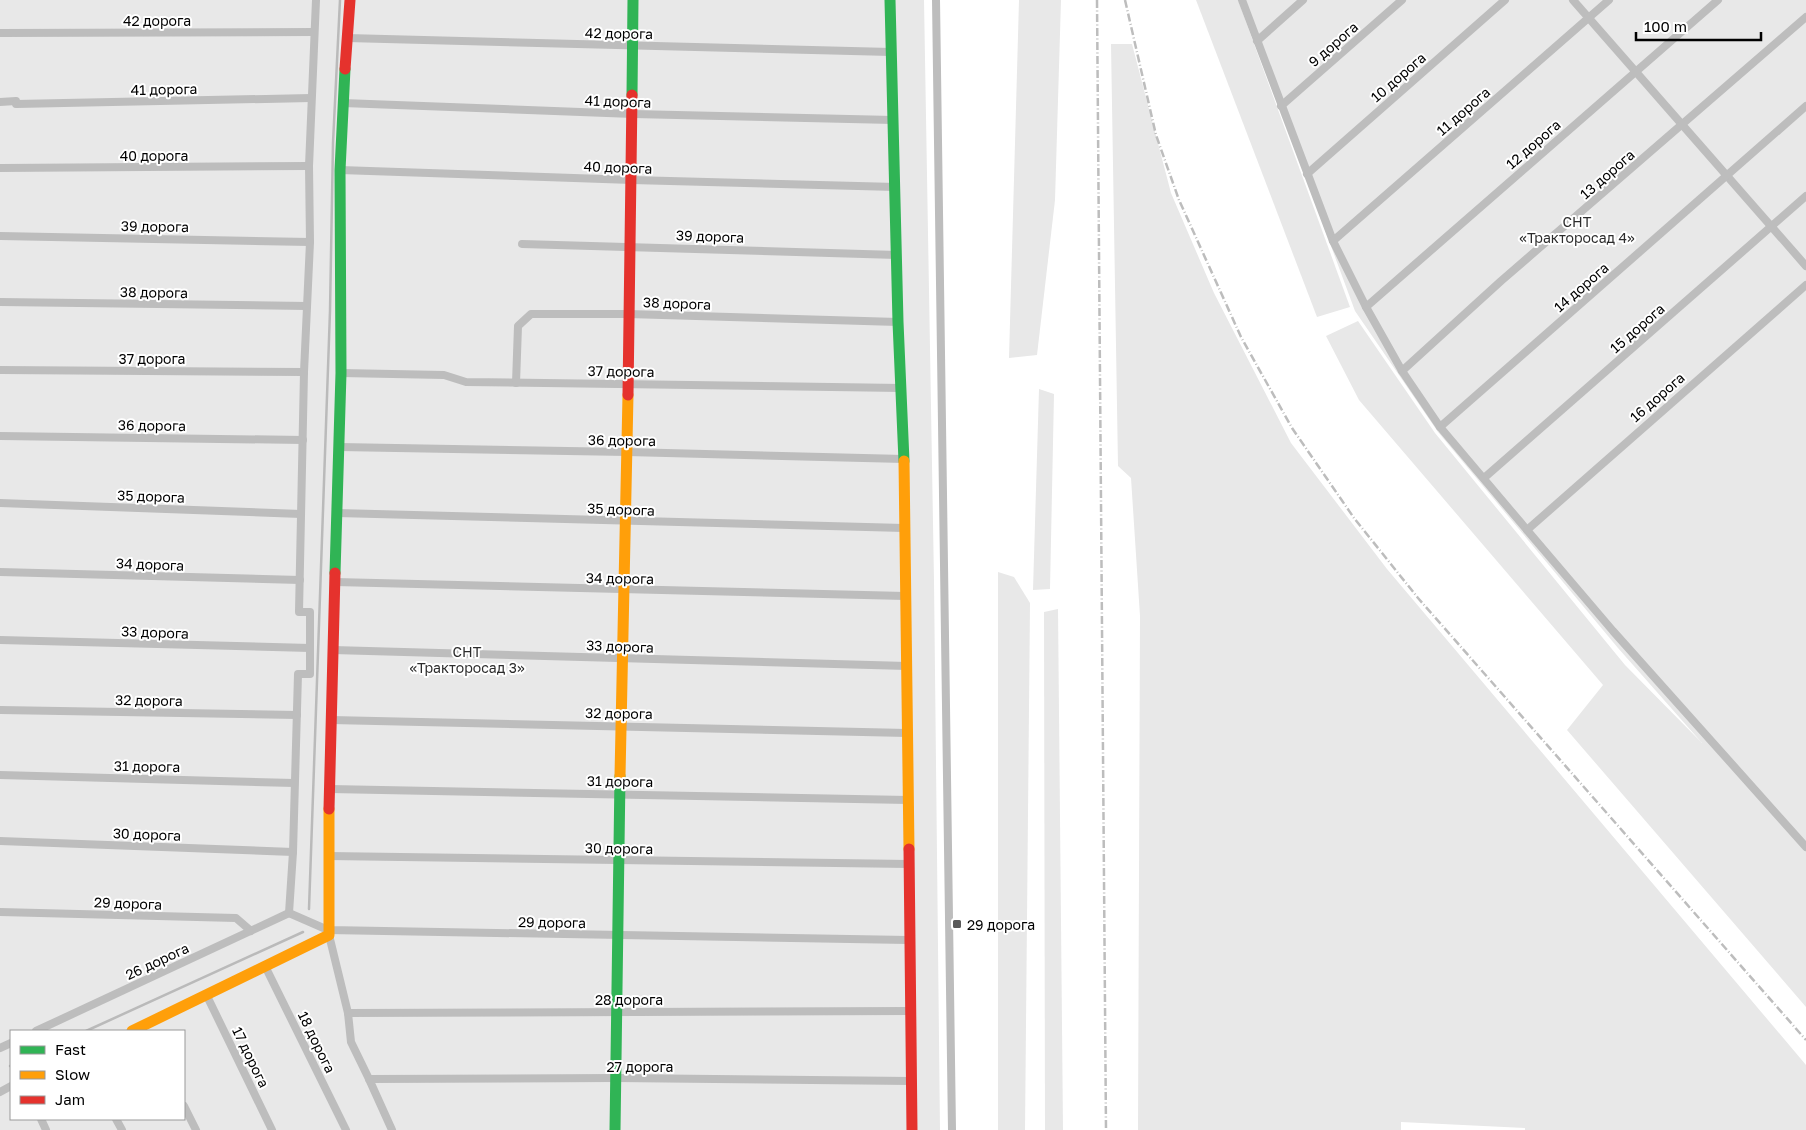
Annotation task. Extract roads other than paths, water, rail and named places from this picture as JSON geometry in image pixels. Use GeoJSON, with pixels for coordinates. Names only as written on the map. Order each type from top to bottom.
{"type":"FeatureCollection","features":[{"type":"Feature","properties":{"kind":"street"},"geometry":{"type":"LineString","coordinates":[[289,913],[294,852],[294,783],[298,674],[310,674],[310,612],[299,612],[304,372],[310,242],[309,166],[316,0]]}},
{"type":"Feature","properties":{"kind":"street"},"geometry":{"type":"LineString","coordinates":[[350,0],[340,170],[341,373],[328,856],[329,932],[348,1013],[351,1042],[392,1130]]}},
{"type":"Feature","properties":{"kind":"street"},"geometry":{"type":"LineString","coordinates":[[615,1130],[620,794],[626,590],[633,0]]}},
{"type":"Feature","properties":{"kind":"street"},"geometry":{"type":"LineString","coordinates":[[890,0],[898,322],[904,459],[909,864],[908,940],[912,1130]]}},
{"type":"Feature","properties":{"kind":"street"},"geometry":{"type":"LineString","coordinates":[[936,0],[952,1130]]}},
{"type":"Feature","properties":{"kind":"street"},"geometry":{"type":"LineString","coordinates":[[1242,0],[1333,241],[1366,307],[1402,371],[1440,427],[1527,530],[1613,631],[1806,847]]}},
{"type":"Feature","properties":{"kind":"street"},"geometry":{"type":"LineString","coordinates":[[1257,41],[1303,0]]}},
{"type":"Feature","properties":{"kind":"street","name":"9 дорога"},"geometry":{"type":"LineString","coordinates":[[1281,106],[1402,0]]}},
{"type":"Feature","properties":{"kind":"street","name":"10 дорога"},"geometry":{"type":"LineString","coordinates":[[1307,174],[1505,0]]}},
{"type":"Feature","properties":{"kind":"street"},"geometry":{"type":"LineString","coordinates":[[1573,0],[1806,266]]}},
{"type":"Feature","properties":{"kind":"street","name":"11 дорога"},"geometry":{"type":"LineString","coordinates":[[1333,241],[1609,0]]}},
{"type":"Feature","properties":{"kind":"street","name":"12 дорога"},"geometry":{"type":"LineString","coordinates":[[1366,307],[1718,0]]}},
{"type":"Feature","properties":{"kind":"street","name":"13 дорога"},"geometry":{"type":"LineString","coordinates":[[1402,371],[1501,281],[1806,17]]}},
{"type":"Feature","properties":{"kind":"street","name":"42 дорога"},"geometry":{"type":"LineString","coordinates":[[0,33],[314,32]]}},
{"type":"Feature","properties":{"kind":"street","name":"42 дорога"},"geometry":{"type":"LineString","coordinates":[[347,38],[891,52]]}},
{"type":"Feature","properties":{"kind":"street","name":"41 дорога"},"geometry":{"type":"LineString","coordinates":[[0,102],[311,98]]}},
{"type":"Feature","properties":{"kind":"street","name":"41 дорога"},"geometry":{"type":"LineString","coordinates":[[343,103],[633,114],[893,120]]}},
{"type":"Feature","properties":{"kind":"street","name":"14 дорога"},"geometry":{"type":"LineString","coordinates":[[1440,427],[1806,106]]}},
{"type":"Feature","properties":{"kind":"street","name":"40 дорога"},"geometry":{"type":"LineString","coordinates":[[0,168],[309,166]]}},
{"type":"Feature","properties":{"kind":"street","name":"40 дорога"},"geometry":{"type":"LineString","coordinates":[[340,170],[896,187]]}},
{"type":"Feature","properties":{"kind":"street","name":"15 дорога"},"geometry":{"type":"LineString","coordinates":[[1484,478],[1806,196]]}},
{"type":"Feature","properties":{"kind":"street","name":"39 дорога"},"geometry":{"type":"LineString","coordinates":[[0,236],[310,242]]}},
{"type":"Feature","properties":{"kind":"street","name":"39 дорога"},"geometry":{"type":"LineString","coordinates":[[522,244],[897,255]]}},
{"type":"Feature","properties":{"kind":"street","name":"16 дорога"},"geometry":{"type":"LineString","coordinates":[[1527,530],[1806,285]]}},
{"type":"Feature","properties":{"kind":"street","name":"38 дорога"},"geometry":{"type":"LineString","coordinates":[[0,302],[307,306]]}},
{"type":"Feature","properties":{"kind":"street","name":"38 дорога"},"geometry":{"type":"LineString","coordinates":[[516,383],[518,326],[531,314],[628,314],[898,322]]}},
{"type":"Feature","properties":{"kind":"street","name":"37 дорога"},"geometry":{"type":"LineString","coordinates":[[0,370],[304,372]]}},
{"type":"Feature","properties":{"kind":"street","name":"37 дорога"},"geometry":{"type":"LineString","coordinates":[[341,373],[444,375],[466,382],[901,388]]}},
{"type":"Feature","properties":{"kind":"street","name":"36 дорога"},"geometry":{"type":"LineString","coordinates":[[0,436],[303,440]]}},
{"type":"Feature","properties":{"kind":"street","name":"36 дорога"},"geometry":{"type":"LineString","coordinates":[[339,447],[904,459]]}},
{"type":"Feature","properties":{"kind":"street","name":"35 дорога"},"geometry":{"type":"LineString","coordinates":[[0,503],[301,514]]}},
{"type":"Feature","properties":{"kind":"street","name":"35 дорога"},"geometry":{"type":"LineString","coordinates":[[337,513],[904,528]]}},
{"type":"Feature","properties":{"kind":"street","name":"34 дорога"},"geometry":{"type":"LineString","coordinates":[[0,572],[300,580]]}},
{"type":"Feature","properties":{"kind":"street","name":"34 дорога"},"geometry":{"type":"LineString","coordinates":[[335,582],[905,596]]}},
{"type":"Feature","properties":{"kind":"street","name":"33 дорога"},"geometry":{"type":"LineString","coordinates":[[0,640],[310,648]]}},
{"type":"Feature","properties":{"kind":"street","name":"33 дорога"},"geometry":{"type":"LineString","coordinates":[[333,650],[907,666]]}},
{"type":"Feature","properties":{"kind":"street","name":"32 дорога"},"geometry":{"type":"LineString","coordinates":[[0,710],[297,715]]}},
{"type":"Feature","properties":{"kind":"street","name":"32 дорога"},"geometry":{"type":"LineString","coordinates":[[331,720],[907,733]]}},
{"type":"Feature","properties":{"kind":"street","name":"31 дорога"},"geometry":{"type":"LineString","coordinates":[[0,775],[294,783]]}},
{"type":"Feature","properties":{"kind":"street","name":"31 дорога"},"geometry":{"type":"LineString","coordinates":[[330,789],[908,800]]}},
{"type":"Feature","properties":{"kind":"street","name":"30 дорога"},"geometry":{"type":"LineString","coordinates":[[0,841],[294,852]]}},
{"type":"Feature","properties":{"kind":"street","name":"30 дорога"},"geometry":{"type":"LineString","coordinates":[[328,856],[909,864]]}},
{"type":"Feature","properties":{"kind":"street","name":"29 дорога"},"geometry":{"type":"LineString","coordinates":[[0,912],[236,918],[251,931]]}},
{"type":"Feature","properties":{"kind":"street","name":"26 дорога"},"geometry":{"type":"LineString","coordinates":[[38,1030],[289,913]]}},
{"type":"Feature","properties":{"kind":"street","name":"29 дорога"},"geometry":{"type":"LineString","coordinates":[[289,913],[329,932],[908,940]]}},
{"type":"Feature","properties":{"kind":"street"},"geometry":{"type":"LineString","coordinates":[[135,1030],[329,932]]}},
{"type":"Feature","properties":{"kind":"street","name":"18 дорога"},"geometry":{"type":"LineString","coordinates":[[265,966],[346,1130]]}},
{"type":"Feature","properties":{"kind":"street","name":"17 дорога"},"geometry":{"type":"LineString","coordinates":[[206,994],[272,1130]]}},
{"type":"Feature","properties":{"kind":"street","name":"28 дорога"},"geometry":{"type":"LineString","coordinates":[[348,1013],[910,1011]]}},
{"type":"Feature","properties":{"kind":"street","name":"27 дорога"},"geometry":{"type":"LineString","coordinates":[[369,1079],[616,1078],[911,1081]]}},
{"type":"Feature","properties":{"kind":"street"},"geometry":{"type":"LineString","coordinates":[[185,1108],[196,1130]]}},
{"type":"Feature","properties":{"kind":"waterway"},"geometry":{"type":"LineString","coordinates":[[309,909],[330,311],[333,143],[340,0]]}},
{"type":"Feature","properties":{"kind":"waterway"},"geometry":{"type":"LineString","coordinates":[[88,1030],[303,932]]}},
{"type":"Feature","properties":{"kind":"railway"},"geometry":{"type":"LineString","coordinates":[[1097,0],[1106,1130]]}},
{"type":"Feature","properties":{"kind":"railway"},"geometry":{"type":"LineString","coordinates":[[1125,0],[1156,135],[1179,200],[1241,337],[1292,428],[1354,518],[1418,598],[1806,1040]]}},
{"type":"Feature","properties":{"kind":"place","name":"29 дорога"},"geometry":{"type":"Point","coordinates":[957,924]}},
{"type":"Feature","properties":{"kind":"park label","name":"СНТ «Тракторосад 4»"},"geometry":{"type":"Point","coordinates":[1577,230]}},
{"type":"Feature","properties":{"kind":"park label","name":"СНТ «Тракторосад 3»"},"geometry":{"type":"Point","coordinates":[467,660]}}]}
